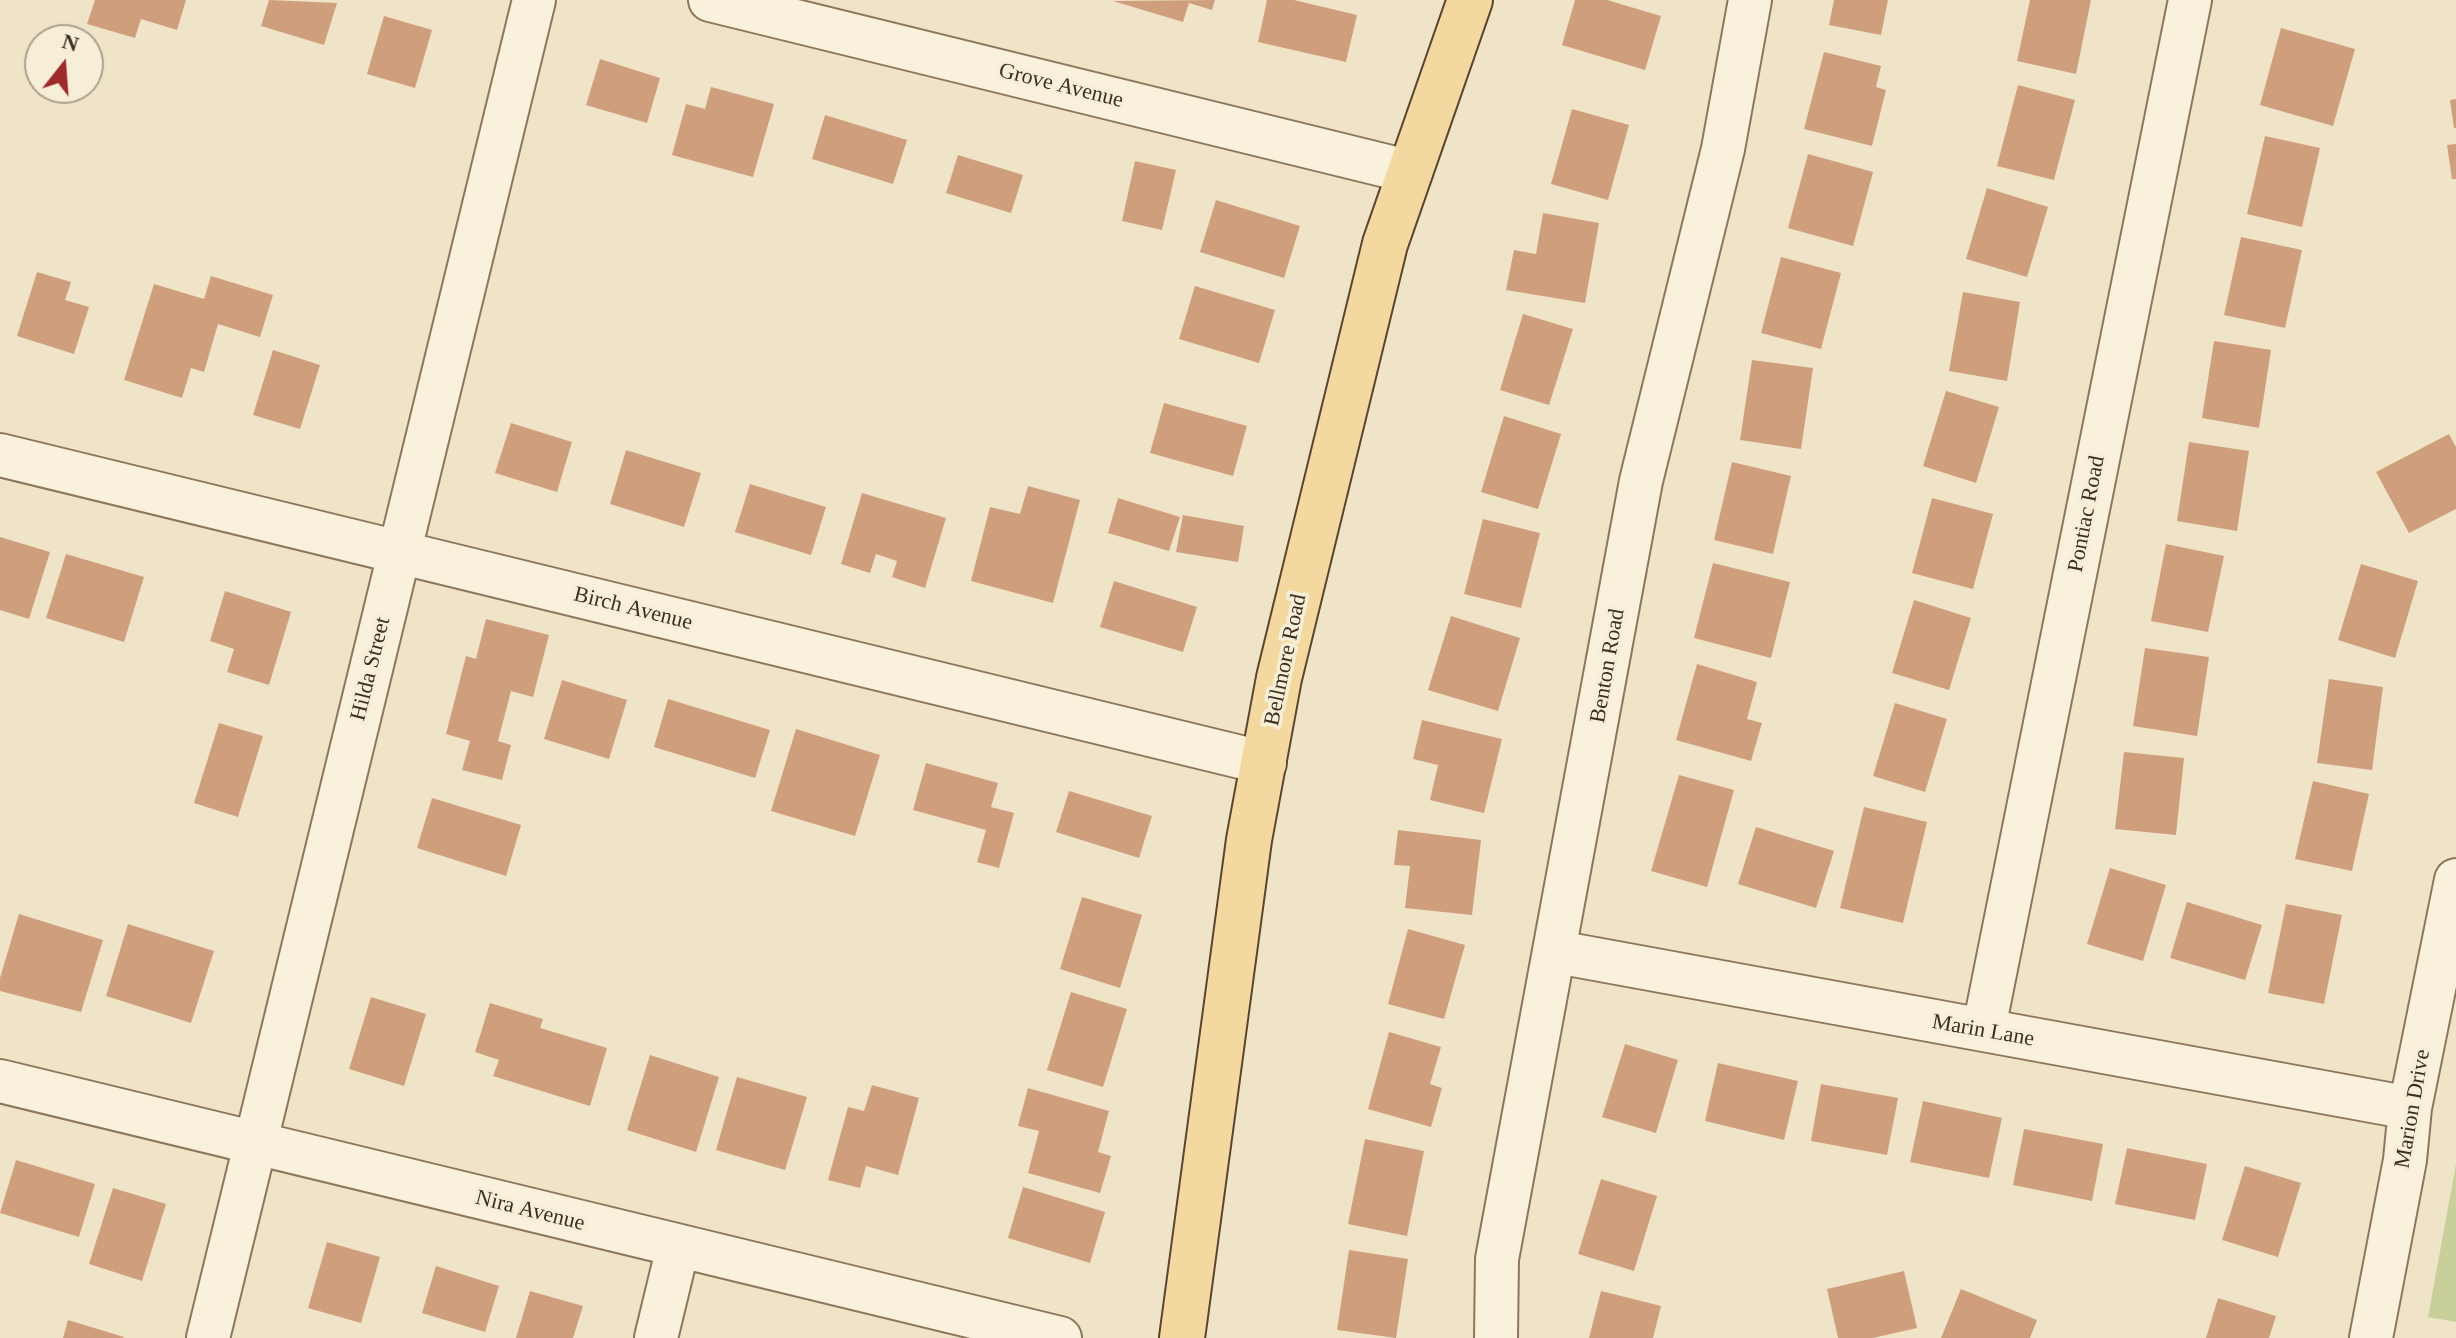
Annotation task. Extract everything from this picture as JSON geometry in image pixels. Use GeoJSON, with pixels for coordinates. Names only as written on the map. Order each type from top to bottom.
{"type":"FeatureCollection","features":[{"type":"Feature","properties":{"kind":"main road","name":"Bellmore Road"},"geometry":{"type":"LineString","coordinates":[[1182,1338],[1249,840],[1279,678],[1385,244],[1470,0]]}},
{"type":"Feature","properties":{"kind":"street","name":"Hilda Street"},"geometry":{"type":"LineString","coordinates":[[208,1338],[534,0]]}},
{"type":"Feature","properties":{"kind":"street","name":"Grove Avenue"},"geometry":{"type":"LineString","coordinates":[[710,0],[1411,172]]}},
{"type":"Feature","properties":{"kind":"street","name":"Benton Road"},"geometry":{"type":"LineString","coordinates":[[1496,1338],[1497,1259],[1557,952],[1641,481],[1723,149],[1750,0]]}},
{"type":"Feature","properties":{"kind":"street","name":"Pontiac Road"},"geometry":{"type":"LineString","coordinates":[[1984,1028],[2190,0]]}},
{"type":"Feature","properties":{"kind":"street","name":"Birch Avenue"},"geometry":{"type":"LineString","coordinates":[[0,455],[1265,763]]}},
{"type":"Feature","properties":{"kind":"street","name":"Marion Drive"},"geometry":{"type":"LineString","coordinates":[[2371,1338],[2405,1160],[2410,1108],[2456,880]]}},
{"type":"Feature","properties":{"kind":"street","name":"Marin Lane"},"geometry":{"type":"LineString","coordinates":[[1557,952],[2410,1108]]}},
{"type":"Feature","properties":{"kind":"street","name":"Nira Avenue"},"geometry":{"type":"LineString","coordinates":[[0,1081],[1060,1338]]}},
{"type":"Feature","properties":{"kind":"street"},"geometry":{"type":"LineString","coordinates":[[656,1338],[678,1247]]}},
{"type":"Feature","properties":{"kind":"green space"},"geometry":{"type":"Polygon","coordinates":[[[2456,1164],[2456,1322],[2428,1317],[2456,1164]]]}},
{"type":"Feature","properties":{"kind":"building"},"geometry":{"type":"Polygon","coordinates":[[[95,0],[186,0],[177,30],[141,19],[135,38],[104,29],[104,24],[87,24],[95,0]]]}},
{"type":"Feature","properties":{"kind":"building"},"geometry":{"type":"Polygon","coordinates":[[[269,0],[337,3],[324,45],[261,26],[269,0]]]}},
{"type":"Feature","properties":{"kind":"building"},"geometry":{"type":"Polygon","coordinates":[[[1215,0],[1212,10],[1189,3],[1183,22],[1113,1],[1215,0]]]}},
{"type":"Feature","properties":{"kind":"building"},"geometry":{"type":"Polygon","coordinates":[[[1267,0],[1294,0],[1357,15],[1346,62],[1258,42],[1267,0]]]}},
{"type":"Feature","properties":{"kind":"building"},"geometry":{"type":"Polygon","coordinates":[[[1575,0],[1607,0],[1661,16],[1645,70],[1562,45],[1575,0]]]}},
{"type":"Feature","properties":{"kind":"building"},"geometry":{"type":"Polygon","coordinates":[[[1834,0],[1888,0],[1881,35],[1829,25],[1834,0]]]}},
{"type":"Feature","properties":{"kind":"building"},"geometry":{"type":"Polygon","coordinates":[[[2030,0],[2091,0],[2076,74],[2017,61],[2030,0]]]}},
{"type":"Feature","properties":{"kind":"building"},"geometry":{"type":"Polygon","coordinates":[[[384,16],[432,30],[415,88],[367,74],[384,16]]]}},
{"type":"Feature","properties":{"kind":"building"},"geometry":{"type":"Polygon","coordinates":[[[2281,28],[2355,49],[2333,126],[2260,105],[2281,28]]]}},
{"type":"Feature","properties":{"kind":"building"},"geometry":{"type":"Polygon","coordinates":[[[1824,52],[1881,66],[1876,87],[1886,90],[1872,146],[1804,129],[1824,52]]]}},
{"type":"Feature","properties":{"kind":"building"},"geometry":{"type":"Polygon","coordinates":[[[600,59],[660,78],[647,123],[586,105],[600,59]]]}},
{"type":"Feature","properties":{"kind":"building"},"geometry":{"type":"Polygon","coordinates":[[[2018,85],[2075,100],[2054,180],[1997,166],[2018,85]]]}},
{"type":"Feature","properties":{"kind":"building"},"geometry":{"type":"Polygon","coordinates":[[[711,87],[774,104],[753,177],[672,155],[686,104],[705,109],[711,87]]]}},
{"type":"Feature","properties":{"kind":"building"},"geometry":{"type":"Polygon","coordinates":[[[2456,99],[2456,128],[2454,128],[2450,100],[2456,99]]]}},
{"type":"Feature","properties":{"kind":"building"},"geometry":{"type":"Polygon","coordinates":[[[1572,109],[1629,125],[1608,200],[1551,184],[1572,109]]]}},
{"type":"Feature","properties":{"kind":"building"},"geometry":{"type":"Polygon","coordinates":[[[825,115],[907,140],[893,184],[812,159],[825,115]]]}},
{"type":"Feature","properties":{"kind":"building"},"geometry":{"type":"Polygon","coordinates":[[[2265,136],[2320,148],[2302,227],[2247,214],[2265,136]]]}},
{"type":"Feature","properties":{"kind":"building"},"geometry":{"type":"Polygon","coordinates":[[[2456,144],[2456,179],[2452,179],[2447,145],[2456,144]]]}},
{"type":"Feature","properties":{"kind":"building"},"geometry":{"type":"Polygon","coordinates":[[[1808,154],[1873,172],[1853,246],[1788,228],[1808,154]]]}},
{"type":"Feature","properties":{"kind":"building"},"geometry":{"type":"Polygon","coordinates":[[[958,155],[1023,175],[1011,213],[946,193],[958,155]]]}},
{"type":"Feature","properties":{"kind":"building"},"geometry":{"type":"Polygon","coordinates":[[[1135,161],[1176,170],[1162,230],[1122,221],[1135,161]]]}},
{"type":"Feature","properties":{"kind":"building"},"geometry":{"type":"Polygon","coordinates":[[[1987,188],[2048,207],[2027,277],[1966,259],[1987,188]]]}},
{"type":"Feature","properties":{"kind":"building"},"geometry":{"type":"Polygon","coordinates":[[[1216,200],[1300,226],[1284,278],[1200,252],[1216,200]]]}},
{"type":"Feature","properties":{"kind":"building"},"geometry":{"type":"Polygon","coordinates":[[[1543,213],[1599,223],[1585,303],[1506,290],[1514,250],[1536,254],[1543,213]]]}},
{"type":"Feature","properties":{"kind":"building"},"geometry":{"type":"Polygon","coordinates":[[[2241,237],[2302,250],[2285,328],[2224,315],[2241,237]]]}},
{"type":"Feature","properties":{"kind":"building"},"geometry":{"type":"Polygon","coordinates":[[[1781,257],[1841,273],[1821,349],[1761,333],[1781,257]]]}},
{"type":"Feature","properties":{"kind":"building"},"geometry":{"type":"Polygon","coordinates":[[[37,272],[71,282],[65,300],[89,307],[74,354],[17,336],[37,272]]]}},
{"type":"Feature","properties":{"kind":"building"},"geometry":{"type":"Polygon","coordinates":[[[211,276],[273,295],[260,337],[218,324],[204,372],[191,368],[182,398],[124,380],[154,284],[204,299],[211,276]]]}},
{"type":"Feature","properties":{"kind":"building"},"geometry":{"type":"Polygon","coordinates":[[[1195,286],[1275,310],[1259,363],[1179,339],[1195,286]]]}},
{"type":"Feature","properties":{"kind":"building"},"geometry":{"type":"Polygon","coordinates":[[[1963,292],[2020,302],[2007,381],[1949,371],[1963,292]]]}},
{"type":"Feature","properties":{"kind":"building"},"geometry":{"type":"Polygon","coordinates":[[[1523,314],[1573,329],[1549,405],[1500,390],[1523,314]]]}},
{"type":"Feature","properties":{"kind":"building"},"geometry":{"type":"Polygon","coordinates":[[[2214,341],[2271,350],[2259,428],[2202,418],[2214,341]]]}},
{"type":"Feature","properties":{"kind":"building"},"geometry":{"type":"Polygon","coordinates":[[[273,350],[320,365],[300,429],[253,415],[273,350]]]}},
{"type":"Feature","properties":{"kind":"building"},"geometry":{"type":"Polygon","coordinates":[[[1752,360],[1813,368],[1801,449],[1740,440],[1752,360]]]}},
{"type":"Feature","properties":{"kind":"building"},"geometry":{"type":"Polygon","coordinates":[[[1946,391],[1999,407],[1976,483],[1923,466],[1946,391]]]}},
{"type":"Feature","properties":{"kind":"building"},"geometry":{"type":"Polygon","coordinates":[[[1164,403],[1247,426],[1233,476],[1150,453],[1164,403]]]}},
{"type":"Feature","properties":{"kind":"building"},"geometry":{"type":"Polygon","coordinates":[[[1504,416],[1561,434],[1538,509],[1481,492],[1504,416]]]}},
{"type":"Feature","properties":{"kind":"building"},"geometry":{"type":"Polygon","coordinates":[[[511,423],[572,442],[557,492],[495,473],[511,423]]]}},
{"type":"Feature","properties":{"kind":"building"},"geometry":{"type":"Polygon","coordinates":[[[2449,434],[2456,447],[2456,509],[2409,533],[2376,472],[2449,434]]]}},
{"type":"Feature","properties":{"kind":"building"},"geometry":{"type":"Polygon","coordinates":[[[2189,442],[2249,451],[2237,531],[2177,521],[2189,442]]]}},
{"type":"Feature","properties":{"kind":"building"},"geometry":{"type":"Polygon","coordinates":[[[626,450],[701,473],[684,527],[610,504],[626,450]]]}},
{"type":"Feature","properties":{"kind":"building"},"geometry":{"type":"Polygon","coordinates":[[[1732,462],[1791,476],[1773,554],[1714,540],[1732,462]]]}},
{"type":"Feature","properties":{"kind":"building"},"geometry":{"type":"Polygon","coordinates":[[[750,484],[826,507],[811,555],[735,532],[750,484]]]}},
{"type":"Feature","properties":{"kind":"building"},"geometry":{"type":"Polygon","coordinates":[[[1028,486],[1080,500],[1053,603],[971,581],[990,507],[1020,514],[1028,486]]]}},
{"type":"Feature","properties":{"kind":"building"},"geometry":{"type":"Polygon","coordinates":[[[862,493],[946,518],[925,588],[892,577],[897,561],[876,554],[870,573],[841,564],[862,493]]]}},
{"type":"Feature","properties":{"kind":"building"},"geometry":{"type":"Polygon","coordinates":[[[1118,498],[1180,517],[1169,551],[1108,533],[1118,498]]]}},
{"type":"Feature","properties":{"kind":"building"},"geometry":{"type":"Polygon","coordinates":[[[1932,498],[1993,514],[1973,589],[1912,573],[1932,498]]]}},
{"type":"Feature","properties":{"kind":"building"},"geometry":{"type":"Polygon","coordinates":[[[1183,515],[1244,526],[1238,562],[1176,552],[1183,515]]]}},
{"type":"Feature","properties":{"kind":"building"},"geometry":{"type":"Polygon","coordinates":[[[1483,519],[1540,533],[1521,608],[1464,594],[1483,519]]]}},
{"type":"Feature","properties":{"kind":"building"},"geometry":{"type":"Polygon","coordinates":[[[0,537],[50,552],[29,619],[0,610],[0,537]]]}},
{"type":"Feature","properties":{"kind":"building"},"geometry":{"type":"Polygon","coordinates":[[[2166,544],[2224,556],[2208,632],[2151,621],[2166,544]]]}},
{"type":"Feature","properties":{"kind":"building"},"geometry":{"type":"Polygon","coordinates":[[[66,554],[144,577],[124,642],[46,618],[66,554]]]}},
{"type":"Feature","properties":{"kind":"building"},"geometry":{"type":"Polygon","coordinates":[[[1713,563],[1790,582],[1771,658],[1694,638],[1713,563]]]}},
{"type":"Feature","properties":{"kind":"building"},"geometry":{"type":"Polygon","coordinates":[[[2361,564],[2418,581],[2395,658],[2338,640],[2361,564]]]}},
{"type":"Feature","properties":{"kind":"building"},"geometry":{"type":"Polygon","coordinates":[[[1114,581],[1197,607],[1183,652],[1100,627],[1114,581]]]}},
{"type":"Feature","properties":{"kind":"building"},"geometry":{"type":"Polygon","coordinates":[[[225,591],[291,612],[269,685],[227,672],[234,649],[210,641],[225,591]]]}},
{"type":"Feature","properties":{"kind":"building"},"geometry":{"type":"Polygon","coordinates":[[[1914,600],[1971,618],[1949,690],[1892,673],[1914,600]]]}},
{"type":"Feature","properties":{"kind":"building"},"geometry":{"type":"Polygon","coordinates":[[[1451,616],[1520,638],[1498,711],[1428,690],[1451,616]]]}},
{"type":"Feature","properties":{"kind":"building"},"geometry":{"type":"Polygon","coordinates":[[[486,619],[549,635],[533,697],[511,691],[498,741],[511,745],[502,780],[462,770],[470,741],[446,734],[466,656],[476,659],[486,619]]]}},
{"type":"Feature","properties":{"kind":"building"},"geometry":{"type":"Polygon","coordinates":[[[2145,648],[2209,657],[2197,736],[2133,726],[2145,648]]]}},
{"type":"Feature","properties":{"kind":"building"},"geometry":{"type":"Polygon","coordinates":[[[1697,664],[1757,682],[1747,719],[1762,723],[1751,761],[1676,740],[1697,664]]]}},
{"type":"Feature","properties":{"kind":"building"},"geometry":{"type":"Polygon","coordinates":[[[2329,679],[2383,687],[2372,770],[2317,763],[2329,679]]]}},
{"type":"Feature","properties":{"kind":"building"},"geometry":{"type":"Polygon","coordinates":[[[562,680],[627,700],[609,759],[544,739],[562,680]]]}},
{"type":"Feature","properties":{"kind":"building"},"geometry":{"type":"Polygon","coordinates":[[[668,699],[770,730],[755,778],[654,747],[668,699]]]}},
{"type":"Feature","properties":{"kind":"building"},"geometry":{"type":"Polygon","coordinates":[[[1895,703],[1947,719],[1925,792],[1873,776],[1895,703]]]}},
{"type":"Feature","properties":{"kind":"building"},"geometry":{"type":"Polygon","coordinates":[[[1422,720],[1502,739],[1484,813],[1430,800],[1438,765],[1413,759],[1422,720]]]}},
{"type":"Feature","properties":{"kind":"building"},"geometry":{"type":"Polygon","coordinates":[[[219,723],[263,736],[238,817],[194,803],[219,723]]]}},
{"type":"Feature","properties":{"kind":"building"},"geometry":{"type":"Polygon","coordinates":[[[796,729],[880,755],[855,836],[771,811],[796,729]]]}},
{"type":"Feature","properties":{"kind":"building"},"geometry":{"type":"Polygon","coordinates":[[[2124,752],[2184,758],[2176,835],[2115,829],[2124,752]]]}},
{"type":"Feature","properties":{"kind":"building"},"geometry":{"type":"Polygon","coordinates":[[[926,763],[998,783],[991,807],[1014,813],[999,868],[977,862],[986,830],[913,810],[926,763]]]}},
{"type":"Feature","properties":{"kind":"building"},"geometry":{"type":"Polygon","coordinates":[[[1679,775],[1734,790],[1707,887],[1651,871],[1679,775]]]}},
{"type":"Feature","properties":{"kind":"building"},"geometry":{"type":"Polygon","coordinates":[[[2313,781],[2369,794],[2352,871],[2295,859],[2313,781]]]}},
{"type":"Feature","properties":{"kind":"building"},"geometry":{"type":"Polygon","coordinates":[[[1069,791],[1152,816],[1139,858],[1056,832],[1069,791]]]}},
{"type":"Feature","properties":{"kind":"building"},"geometry":{"type":"Polygon","coordinates":[[[432,798],[521,825],[506,876],[417,848],[432,798]]]}},
{"type":"Feature","properties":{"kind":"building"},"geometry":{"type":"Polygon","coordinates":[[[1864,807],[1927,822],[1903,923],[1840,908],[1864,807]]]}},
{"type":"Feature","properties":{"kind":"building"},"geometry":{"type":"Polygon","coordinates":[[[1756,827],[1834,851],[1816,908],[1738,884],[1756,827]]]}},
{"type":"Feature","properties":{"kind":"building"},"geometry":{"type":"Polygon","coordinates":[[[1398,830],[1481,840],[1472,915],[1405,908],[1410,866],[1394,865],[1398,830]]]}},
{"type":"Feature","properties":{"kind":"building"},"geometry":{"type":"Polygon","coordinates":[[[2110,868],[2166,885],[2143,961],[2087,944],[2110,868]]]}},
{"type":"Feature","properties":{"kind":"building"},"geometry":{"type":"Polygon","coordinates":[[[1082,897],[1142,915],[1120,988],[1060,969],[1082,897]]]}},
{"type":"Feature","properties":{"kind":"building"},"geometry":{"type":"Polygon","coordinates":[[[2187,902],[2262,925],[2245,980],[2170,958],[2187,902]]]}},
{"type":"Feature","properties":{"kind":"building"},"geometry":{"type":"Polygon","coordinates":[[[2286,904],[2342,915],[2324,1004],[2268,993],[2286,904]]]}},
{"type":"Feature","properties":{"kind":"building"},"geometry":{"type":"Polygon","coordinates":[[[19,914],[103,940],[81,1012],[0,991],[0,978],[19,914]]]}},
{"type":"Feature","properties":{"kind":"building"},"geometry":{"type":"Polygon","coordinates":[[[128,924],[214,951],[191,1023],[106,996],[128,924]]]}},
{"type":"Feature","properties":{"kind":"building"},"geometry":{"type":"Polygon","coordinates":[[[1408,929],[1465,945],[1444,1019],[1388,1004],[1408,929]]]}},
{"type":"Feature","properties":{"kind":"building"},"geometry":{"type":"Polygon","coordinates":[[[1071,992],[1127,1009],[1103,1087],[1047,1070],[1071,992]]]}},
{"type":"Feature","properties":{"kind":"building"},"geometry":{"type":"Polygon","coordinates":[[[371,997],[426,1014],[404,1086],[349,1069],[371,997]]]}},
{"type":"Feature","properties":{"kind":"building"},"geometry":{"type":"Polygon","coordinates":[[[490,1003],[543,1019],[540,1028],[607,1048],[590,1106],[493,1076],[499,1060],[475,1052],[490,1003]]]}},
{"type":"Feature","properties":{"kind":"building"},"geometry":{"type":"Polygon","coordinates":[[[1389,1032],[1441,1047],[1430,1084],[1442,1088],[1431,1127],[1368,1109],[1389,1032]]]}},
{"type":"Feature","properties":{"kind":"building"},"geometry":{"type":"Polygon","coordinates":[[[1625,1044],[1678,1060],[1656,1133],[1602,1117],[1625,1044]]]}},
{"type":"Feature","properties":{"kind":"building"},"geometry":{"type":"Polygon","coordinates":[[[650,1055],[719,1077],[696,1152],[627,1130],[650,1055]]]}},
{"type":"Feature","properties":{"kind":"building"},"geometry":{"type":"Polygon","coordinates":[[[1718,1063],[1798,1081],[1784,1140],[1705,1121],[1718,1063]]]}},
{"type":"Feature","properties":{"kind":"building"},"geometry":{"type":"Polygon","coordinates":[[[737,1077],[807,1097],[785,1170],[716,1150],[737,1077]]]}},
{"type":"Feature","properties":{"kind":"building"},"geometry":{"type":"Polygon","coordinates":[[[1821,1084],[1898,1098],[1887,1155],[1811,1141],[1821,1084]]]}},
{"type":"Feature","properties":{"kind":"building"},"geometry":{"type":"Polygon","coordinates":[[[872,1085],[919,1098],[898,1175],[866,1166],[860,1188],[828,1180],[848,1107],[864,1111],[872,1085]]]}},
{"type":"Feature","properties":{"kind":"building"},"geometry":{"type":"Polygon","coordinates":[[[1028,1088],[1109,1111],[1098,1152],[1111,1156],[1100,1193],[1028,1173],[1039,1131],[1018,1126],[1028,1088]]]}},
{"type":"Feature","properties":{"kind":"building"},"geometry":{"type":"Polygon","coordinates":[[[1923,1101],[2002,1118],[1989,1178],[1910,1162],[1923,1101]]]}},
{"type":"Feature","properties":{"kind":"building"},"geometry":{"type":"Polygon","coordinates":[[[2024,1129],[2103,1144],[2092,1201],[2013,1185],[2024,1129]]]}},
{"type":"Feature","properties":{"kind":"building"},"geometry":{"type":"Polygon","coordinates":[[[1365,1139],[1424,1151],[1407,1236],[1348,1224],[1365,1139]]]}},
{"type":"Feature","properties":{"kind":"building"},"geometry":{"type":"Polygon","coordinates":[[[2127,1148],[2207,1164],[2195,1220],[2115,1204],[2127,1148]]]}},
{"type":"Feature","properties":{"kind":"building"},"geometry":{"type":"Polygon","coordinates":[[[16,1160],[95,1184],[79,1237],[0,1213],[16,1160]]]}},
{"type":"Feature","properties":{"kind":"building"},"geometry":{"type":"Polygon","coordinates":[[[2245,1166],[2301,1183],[2278,1257],[2222,1240],[2245,1166]]]}},
{"type":"Feature","properties":{"kind":"building"},"geometry":{"type":"Polygon","coordinates":[[[1601,1179],[1657,1196],[1634,1271],[1578,1254],[1601,1179]]]}},
{"type":"Feature","properties":{"kind":"building"},"geometry":{"type":"Polygon","coordinates":[[[1023,1187],[1105,1212],[1090,1263],[1008,1238],[1023,1187]]]}},
{"type":"Feature","properties":{"kind":"building"},"geometry":{"type":"Polygon","coordinates":[[[113,1188],[166,1204],[142,1281],[89,1264],[113,1188]]]}},
{"type":"Feature","properties":{"kind":"building"},"geometry":{"type":"Polygon","coordinates":[[[327,1242],[380,1257],[361,1323],[308,1308],[327,1242]]]}},
{"type":"Feature","properties":{"kind":"building"},"geometry":{"type":"Polygon","coordinates":[[[1349,1250],[1408,1259],[1396,1338],[1337,1330],[1349,1250]]]}},
{"type":"Feature","properties":{"kind":"building"},"geometry":{"type":"Polygon","coordinates":[[[436,1266],[499,1286],[485,1332],[422,1313],[436,1266]]]}},
{"type":"Feature","properties":{"kind":"building"},"geometry":{"type":"Polygon","coordinates":[[[1904,1271],[1917,1328],[1873,1338],[1838,1338],[1827,1289],[1904,1271]]]}},
{"type":"Feature","properties":{"kind":"building"},"geometry":{"type":"Polygon","coordinates":[[[1961,1289],[2037,1320],[2030,1338],[1941,1338],[1961,1289]]]}},
{"type":"Feature","properties":{"kind":"building"},"geometry":{"type":"Polygon","coordinates":[[[530,1291],[583,1306],[573,1338],[516,1338],[530,1291]]]}},
{"type":"Feature","properties":{"kind":"building"},"geometry":{"type":"Polygon","coordinates":[[[1601,1291],[1661,1306],[1653,1338],[1589,1338],[1601,1291]]]}},
{"type":"Feature","properties":{"kind":"building"},"geometry":{"type":"Polygon","coordinates":[[[2218,1298],[2276,1316],[2269,1338],[2206,1338],[2218,1298]]]}},
{"type":"Feature","properties":{"kind":"building"},"geometry":{"type":"Polygon","coordinates":[[[68,1320],[124,1337],[63,1338],[68,1320]]]}}]}
